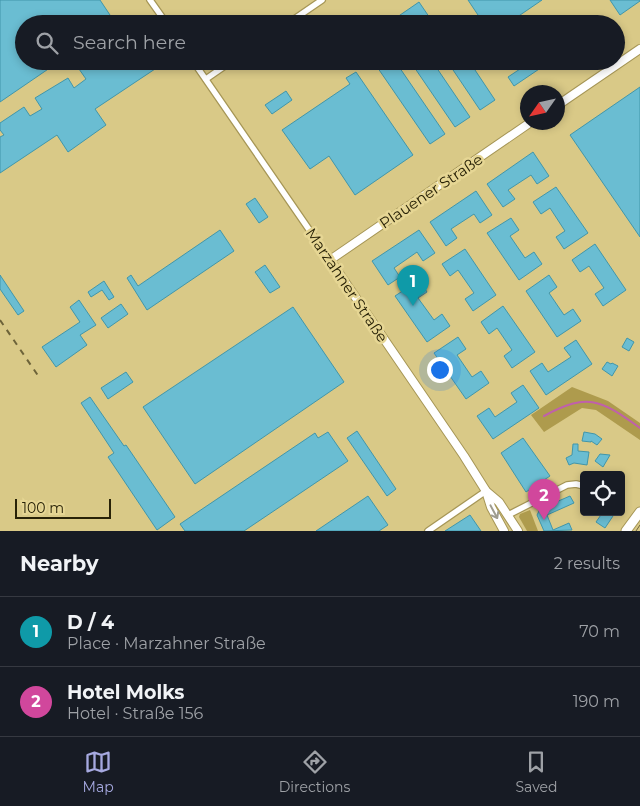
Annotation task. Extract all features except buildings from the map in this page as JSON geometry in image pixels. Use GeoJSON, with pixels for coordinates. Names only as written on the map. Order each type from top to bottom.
{"type":"FeatureCollection","features":[{"type":"Feature","properties":{"kind":"main road"},"geometry":{"type":"LineString","coordinates":[[626,531],[640,512]]}},
{"type":"Feature","properties":{"kind":"street"},"geometry":{"type":"LineString","coordinates":[[150,0],[161,15]]}},
{"type":"Feature","properties":{"kind":"street"},"geometry":{"type":"LineString","coordinates":[[300,15],[322,0]]}},
{"type":"Feature","properties":{"kind":"street"},"geometry":{"type":"LineString","coordinates":[[625,59],[640,49]]}},
{"type":"Feature","properties":{"kind":"street","name":"Marzahner Straße"},"geometry":{"type":"LineString","coordinates":[[200,70],[460,449],[486,491],[491,508],[504,531]]}},
{"type":"Feature","properties":{"kind":"street"},"geometry":{"type":"LineString","coordinates":[[206,79],[219,70]]}},
{"type":"Feature","properties":{"kind":"street"},"geometry":{"type":"LineString","coordinates":[[565,100],[609,70]]}},
{"type":"Feature","properties":{"kind":"street","name":"Plauener Straße"},"geometry":{"type":"LineString","coordinates":[[330,260],[520,130]]}},
{"type":"Feature","properties":{"kind":"street"},"geometry":{"type":"LineString","coordinates":[[508,515],[567,485],[580,485]]}},
{"type":"Feature","properties":{"kind":"street"},"geometry":{"type":"LineString","coordinates":[[428,531],[486,491]]}},
{"type":"Feature","properties":{"kind":"street","name":"Marzahner Straße"},"geometry":{"type":"LineString","coordinates":[[486,491],[499,502],[518,531]]}},
{"type":"Feature","properties":{"kind":"shaded area"},"geometry":{"type":"Polygon","coordinates":[[[572,387],[608,401],[640,423],[640,440],[596,410],[582,408],[544,432],[531,415],[572,387]]]}},
{"type":"Feature","properties":{"kind":"shaded area"},"geometry":{"type":"Polygon","coordinates":[[[530,510],[538,531],[527,531],[519,517],[520,514],[530,510]]]}},
{"type":"Feature","properties":{"kind":"waterway"},"geometry":{"type":"LineString","coordinates":[[544,416],[572,404],[594,403],[615,411],[640,428]]}},
{"type":"Feature","properties":{"kind":"tram line"},"geometry":{"type":"LineString","coordinates":[[636,531],[640,525]]}},
{"type":"Feature","properties":{"kind":"railway"},"geometry":{"type":"LineString","coordinates":[[0,320],[39,377]]}},
{"type":"Feature","properties":{"kind":"place","name":"D / 4"},"geometry":{"type":"Point","coordinates":[413,306]}},
{"type":"Feature","properties":{"kind":"place","name":"Hotel Molks"},"geometry":{"type":"Point","coordinates":[544,520]}}]}
